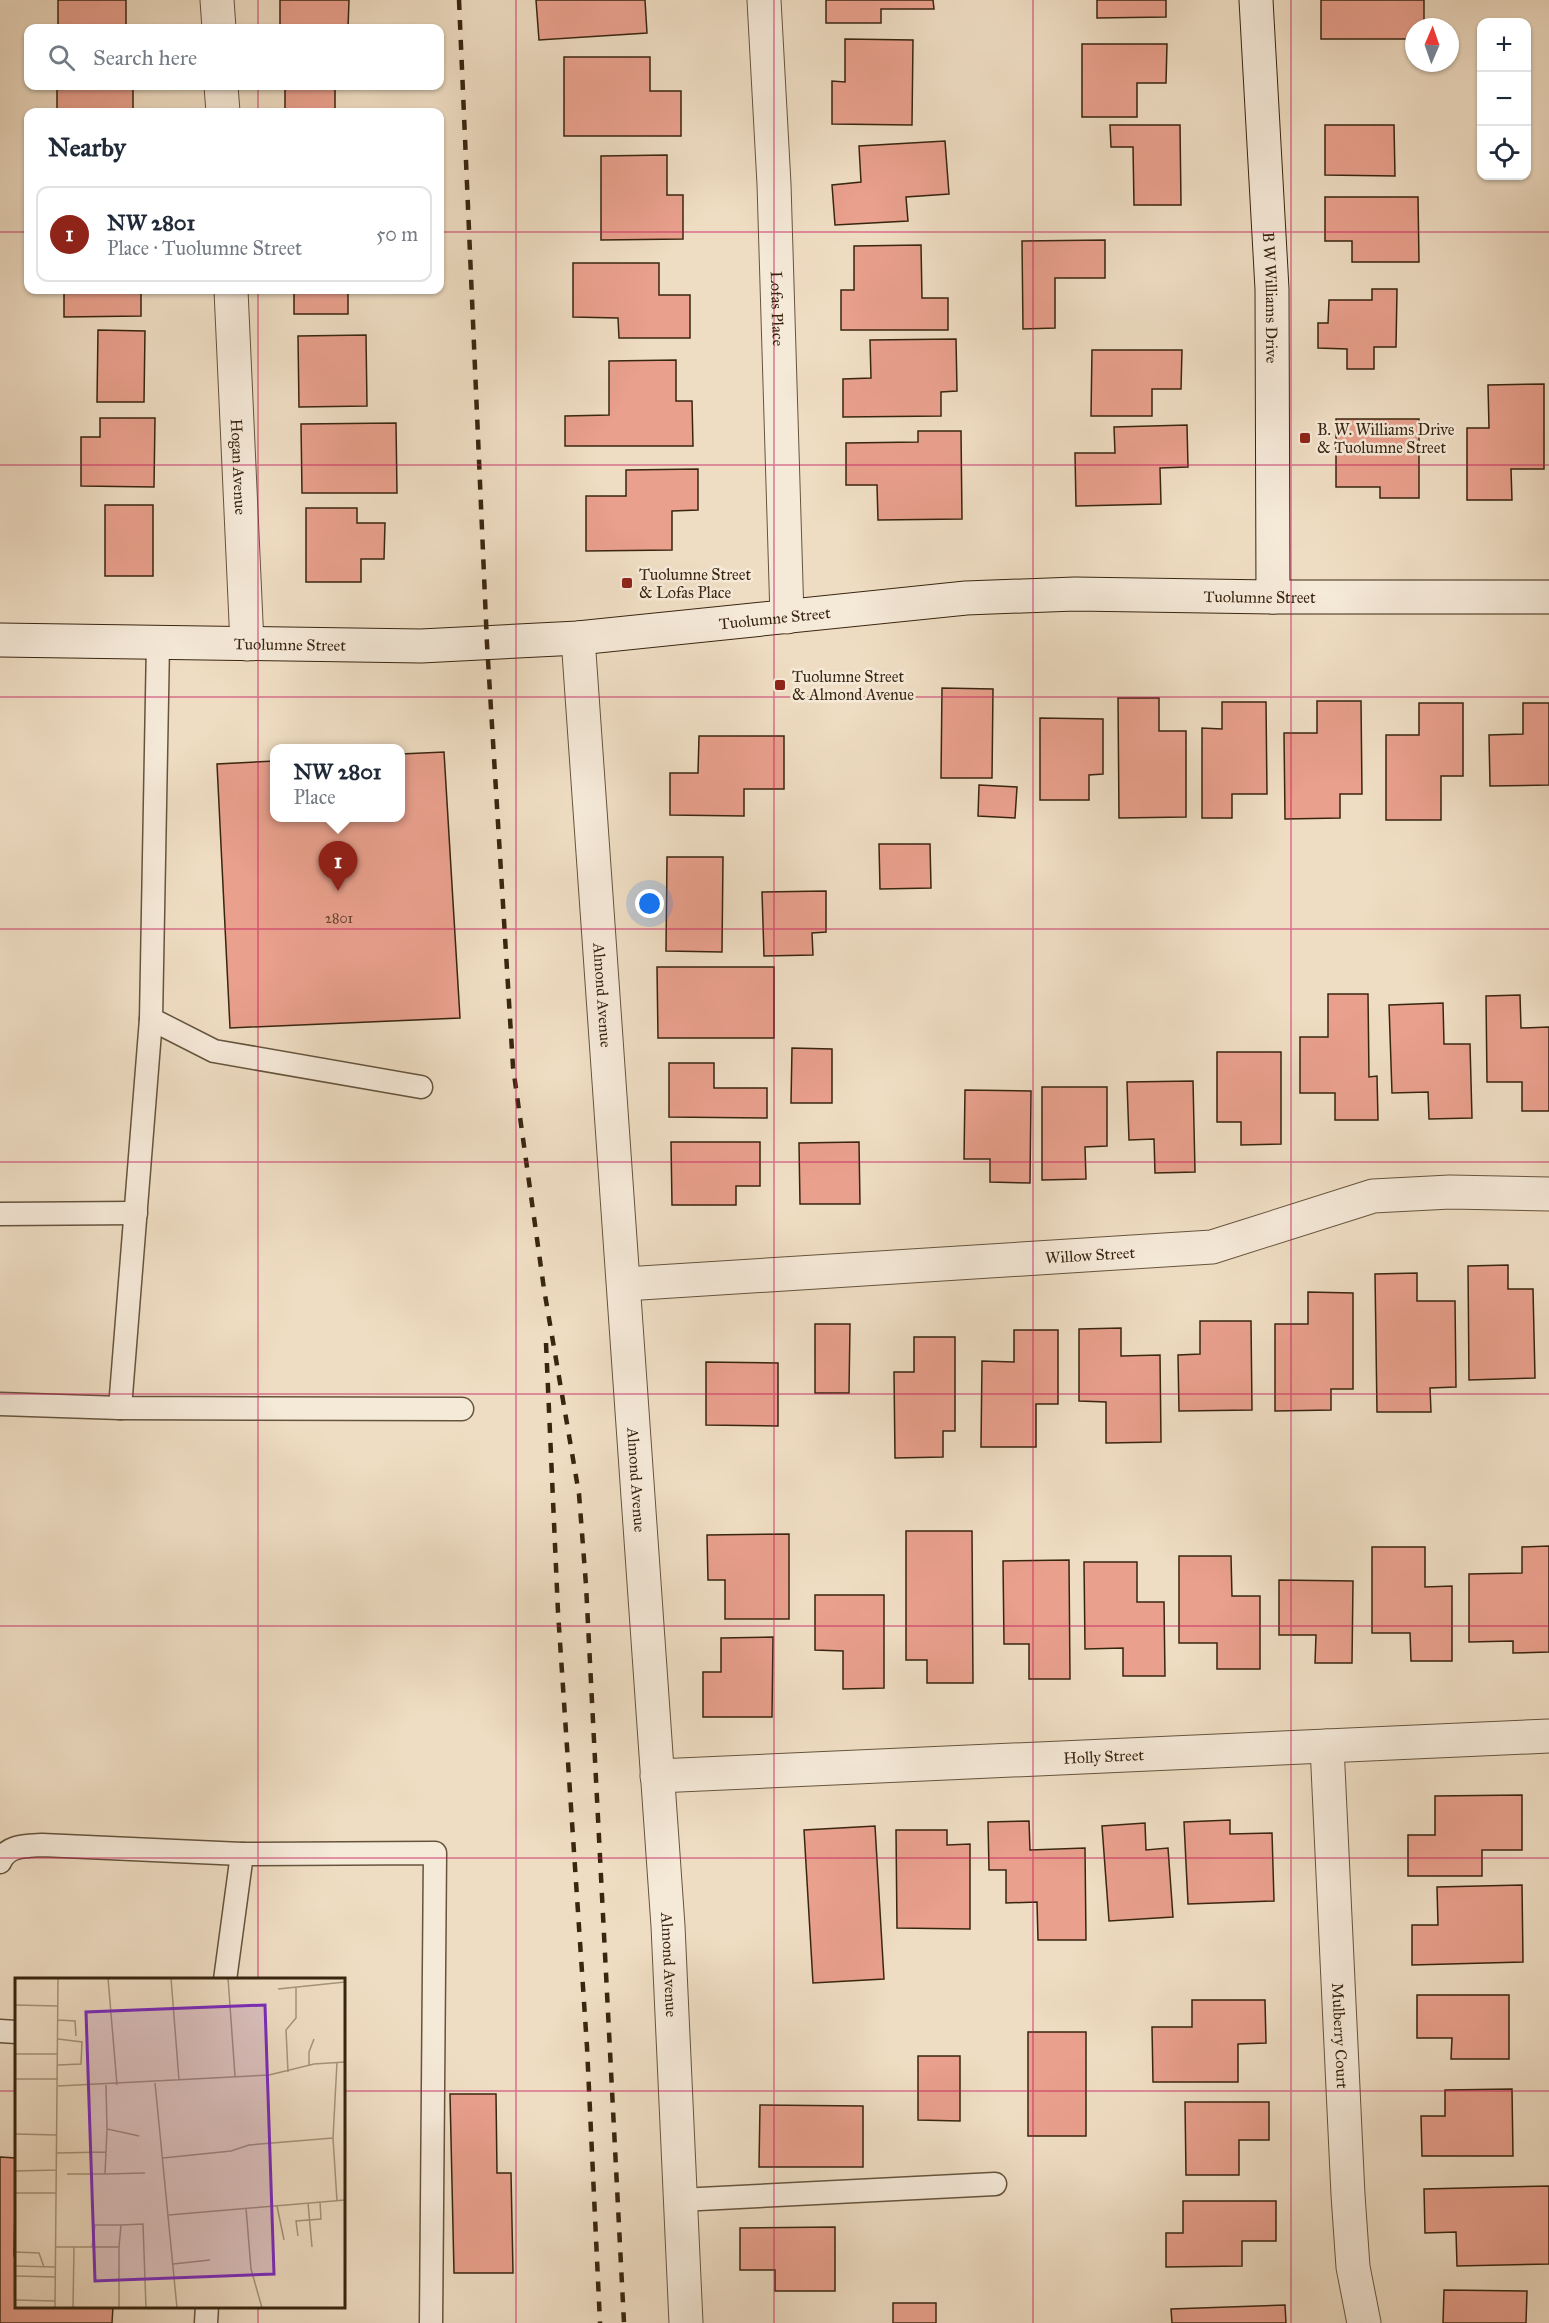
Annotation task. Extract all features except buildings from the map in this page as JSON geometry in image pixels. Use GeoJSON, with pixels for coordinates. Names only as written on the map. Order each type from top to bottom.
{"type":"FeatureCollection","features":[{"type":"Feature","properties":{"kind":"street"},"geometry":{"type":"LineString","coordinates":[[218,0],[219,24]]}},
{"type":"Feature","properties":{"kind":"street","name":"Lofas Place"},"geometry":{"type":"LineString","coordinates":[[764,0],[775,195],[787,617]]}},
{"type":"Feature","properties":{"kind":"street","name":"B W Williams Drive"},"geometry":{"type":"LineString","coordinates":[[1256,0],[1272,289],[1273,597]]}},
{"type":"Feature","properties":{"kind":"street"},"geometry":{"type":"LineString","coordinates":[[221,90],[223,108]]}},
{"type":"Feature","properties":{"kind":"street","name":"Hogan Avenue"},"geometry":{"type":"LineString","coordinates":[[231,294],[247,645]]}},
{"type":"Feature","properties":{"kind":"street","name":"Tuolumne Street"},"geometry":{"type":"LineString","coordinates":[[0,640],[422,646],[578,638],[966,598],[1075,594],[1549,597]]}},
{"type":"Feature","properties":{"kind":"street","name":"Almond Avenue"},"geometry":{"type":"LineString","coordinates":[[578,638],[625,1284],[668,1926],[686,2323]]}},
{"type":"Feature","properties":{"kind":"street","name":"Willow Street"},"geometry":{"type":"LineString","coordinates":[[625,1284],[1212,1247],[1373,1196],[1450,1192],[1549,1194]]}},
{"type":"Feature","properties":{"kind":"street","name":"Holly Street"},"geometry":{"type":"LineString","coordinates":[[657,1776],[1549,1736]]}},
{"type":"Feature","properties":{"kind":"street","name":"Mulberry Court"},"geometry":{"type":"LineString","coordinates":[[1327,1746],[1348,2195],[1353,2266],[1364,2323]]}},
{"type":"Feature","properties":{"kind":"lane"},"geometry":{"type":"LineString","coordinates":[[120,1408],[152,1019],[158,643]]}},
{"type":"Feature","properties":{"kind":"lane"},"geometry":{"type":"LineString","coordinates":[[152,1019],[214,1051],[421,1087]]}},
{"type":"Feature","properties":{"kind":"lane"},"geometry":{"type":"LineString","coordinates":[[0,1214],[136,1213]]}},
{"type":"Feature","properties":{"kind":"lane"},"geometry":{"type":"LineString","coordinates":[[0,1404],[120,1408],[462,1409]]}},
{"type":"Feature","properties":{"kind":"lane"},"geometry":{"type":"LineString","coordinates":[[0,1862],[1,1858],[16,1847],[42,1845],[242,1854],[435,1854],[431,2323]]}},
{"type":"Feature","properties":{"kind":"lane"},"geometry":{"type":"LineString","coordinates":[[225,1978],[242,1854]]}},
{"type":"Feature","properties":{"kind":"lane"},"geometry":{"type":"LineString","coordinates":[[0,2031],[15,2032]]}},
{"type":"Feature","properties":{"kind":"lane"},"geometry":{"type":"LineString","coordinates":[[680,2200],[995,2184]]}},
{"type":"Feature","properties":{"kind":"lane"},"geometry":{"type":"LineString","coordinates":[[206,2323],[207,2308]]}},
{"type":"Feature","properties":{"kind":"railway"},"geometry":{"type":"LineString","coordinates":[[459,0],[487,644],[513,1067],[544,1289],[579,1494],[586,1585],[624,2323]]}},
{"type":"Feature","properties":{"kind":"railway"},"geometry":{"type":"LineString","coordinates":[[546,1343],[558,1612],[587,2047],[600,2323]]}},
{"type":"Feature","properties":{"kind":"place","name":"B. W. Williams Drive & Tuolumne Street"},"geometry":{"type":"Point","coordinates":[1305,438]}},
{"type":"Feature","properties":{"kind":"place","name":"Tuolumne Street & Lofas Place"},"geometry":{"type":"Point","coordinates":[627,583]}},
{"type":"Feature","properties":{"kind":"place","name":"Tuolumne Street & Almond Avenue"},"geometry":{"type":"Point","coordinates":[780,685]}},
{"type":"Feature","properties":{"kind":"place","name":"NW 2801"},"geometry":{"type":"Point","coordinates":[338,891]}}]}
